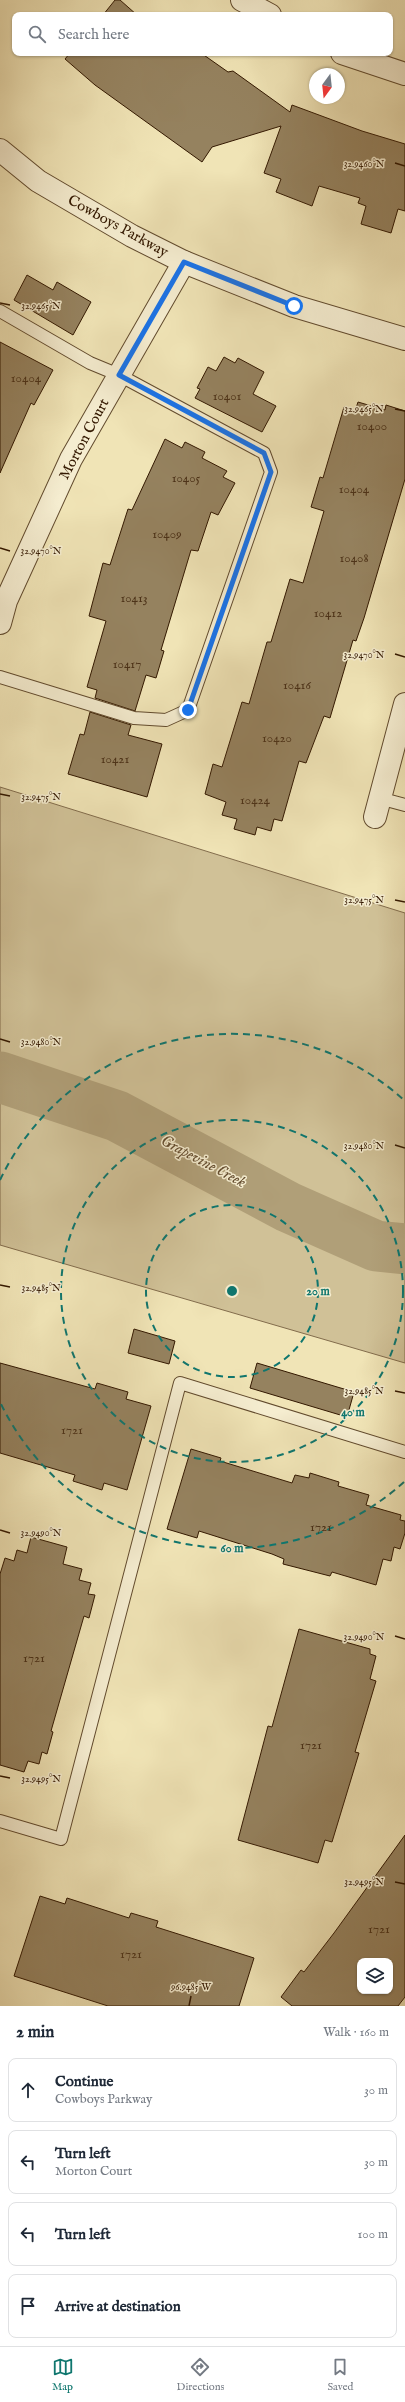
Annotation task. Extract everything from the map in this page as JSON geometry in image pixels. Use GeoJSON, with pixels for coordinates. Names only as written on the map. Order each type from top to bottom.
{"type":"FeatureCollection","features":[{"type":"Feature","properties":{"kind":"street"},"geometry":{"type":"LineString","coordinates":[[242,0],[264,12]]}},
{"type":"Feature","properties":{"kind":"street"},"geometry":{"type":"LineString","coordinates":[[351,56],[405,74]]}},
{"type":"Feature","properties":{"kind":"street","name":"Cowboys Parkway"},"geometry":{"type":"LineString","coordinates":[[0,150],[38,181],[132,236],[184,262],[294,306],[405,339]]}},
{"type":"Feature","properties":{"kind":"street","name":"Morton Court"},"geometry":{"type":"LineString","coordinates":[[0,623],[6,601],[71,459],[184,262]]}},
{"type":"Feature","properties":{"kind":"street"},"geometry":{"type":"LineString","coordinates":[[377,807],[405,704]]}},
{"type":"Feature","properties":{"kind":"lane"},"geometry":{"type":"LineString","coordinates":[[0,311],[90,363],[119,375],[264,453],[271,472],[188,710],[166,720],[134,718],[0,677]]}},
{"type":"Feature","properties":{"kind":"lane"},"geometry":{"type":"LineString","coordinates":[[377,807],[405,805]]}},
{"type":"Feature","properties":{"kind":"lane"},"geometry":{"type":"LineString","coordinates":[[0,1821],[60,1838],[180,1383],[405,1452]]}},
{"type":"Feature","properties":{"kind":"shaded area"},"geometry":{"type":"Polygon","coordinates":[[[0,787],[405,913],[405,1363],[0,1245],[0,787]]]}},
{"type":"Feature","properties":{"kind":"building"},"geometry":{"type":"Polygon","coordinates":[[[115,0],[120,0],[134,12],[105,12],[115,0]]]}},
{"type":"Feature","properties":{"kind":"building"},"geometry":{"type":"Polygon","coordinates":[[[68,56],[205,56],[228,72],[233,71],[290,112],[292,105],[362,131],[405,144],[405,211],[398,209],[391,233],[361,224],[366,206],[358,203],[360,198],[319,186],[312,206],[276,192],[281,179],[264,173],[281,126],[212,147],[202,162],[95,85],[65,59],[68,56]]]}},
{"type":"Feature","properties":{"kind":"building"},"geometry":{"type":"Polygon","coordinates":[[[27,275],[53,290],[57,282],[91,302],[73,335],[14,300],[27,275]]]}},
{"type":"Feature","properties":{"kind":"building"},"geometry":{"type":"Polygon","coordinates":[[[0,342],[53,370],[34,405],[31,403],[0,473],[0,342]]]}},
{"type":"Feature","properties":{"kind":"building"},"geometry":{"type":"Polygon","coordinates":[[[224,357],[235,363],[238,358],[264,372],[253,394],[276,406],[262,432],[195,398],[200,389],[197,388],[208,367],[216,371],[224,357]]]}},
{"type":"Feature","properties":{"kind":"building"},"geometry":{"type":"Polygon","coordinates":[[[358,402],[385,410],[386,405],[405,411],[405,479],[364,618],[356,641],[353,640],[330,718],[324,716],[306,763],[299,761],[282,821],[274,819],[271,831],[257,827],[255,835],[234,829],[237,819],[222,815],[226,802],[205,794],[213,764],[222,767],[242,702],[249,704],[267,642],[271,642],[290,579],[303,583],[324,511],[311,507],[320,477],[323,478],[344,407],[355,411],[358,402]]]}},
{"type":"Feature","properties":{"kind":"building"},"geometry":{"type":"Polygon","coordinates":[[[165,439],[182,448],[185,442],[205,452],[202,458],[227,471],[223,477],[235,483],[218,515],[211,512],[198,551],[191,550],[161,650],[164,651],[156,678],[146,675],[135,711],[95,698],[97,690],[87,687],[106,621],[89,616],[103,563],[110,565],[128,509],[132,510],[165,439]]]}},
{"type":"Feature","properties":{"kind":"building"},"geometry":{"type":"Polygon","coordinates":[[[90,712],[131,725],[128,735],[162,744],[147,797],[68,774],[80,734],[84,735],[90,712]]]}},
{"type":"Feature","properties":{"kind":"building"},"geometry":{"type":"Polygon","coordinates":[[[134,1329],[175,1341],[169,1364],[128,1353],[134,1329]]]}},
{"type":"Feature","properties":{"kind":"building"},"geometry":{"type":"Polygon","coordinates":[[[0,1363],[95,1389],[97,1383],[128,1392],[126,1399],[151,1406],[127,1490],[104,1483],[102,1490],[73,1481],[75,1475],[0,1453],[0,1363]]]}},
{"type":"Feature","properties":{"kind":"building"},"geometry":{"type":"Polygon","coordinates":[[[257,1363],[354,1392],[347,1417],[250,1388],[257,1363]]]}},
{"type":"Feature","properties":{"kind":"building"},"geometry":{"type":"Polygon","coordinates":[[[191,1449],[221,1458],[220,1461],[292,1483],[295,1475],[309,1478],[310,1473],[339,1482],[338,1486],[369,1495],[366,1505],[401,1515],[400,1520],[405,1521],[405,1533],[400,1549],[394,1547],[391,1561],[383,1559],[376,1585],[332,1572],[330,1576],[283,1564],[284,1559],[272,1554],[199,1531],[197,1538],[167,1529],[191,1449]]]}},
{"type":"Feature","properties":{"kind":"building"},"geometry":{"type":"Polygon","coordinates":[[[31,1537],[67,1547],[63,1564],[82,1569],[79,1580],[91,1583],[88,1594],[95,1595],[89,1618],[84,1616],[51,1731],[53,1732],[47,1754],[42,1752],[39,1764],[28,1761],[24,1772],[0,1765],[0,1574],[5,1558],[14,1561],[17,1550],[27,1553],[31,1537]]]}},
{"type":"Feature","properties":{"kind":"building"},"geometry":{"type":"Polygon","coordinates":[[[299,1629],[370,1649],[370,1654],[376,1656],[370,1679],[376,1681],[355,1752],[359,1753],[332,1842],[325,1840],[318,1863],[238,1840],[268,1726],[272,1727],[299,1629]]]}},
{"type":"Feature","properties":{"kind":"building"},"geometry":{"type":"Polygon","coordinates":[[[405,1835],[405,1997],[398,2006],[292,2006],[281,1997],[301,1970],[304,1972],[405,1835]]]}},
{"type":"Feature","properties":{"kind":"building"},"geometry":{"type":"Polygon","coordinates":[[[40,1896],[65,1904],[67,1898],[129,1918],[131,1913],[158,1921],[156,1927],[254,1958],[239,2006],[108,2006],[14,1976],[40,1896]]]}},
{"type":"Feature","properties":{"kind":"waterway","name":"Grapevine Creek"},"geometry":{"type":"LineString","coordinates":[[0,1077],[117,1116],[288,1207],[376,1246],[405,1249]]}},
{"type":"Feature","properties":{"kind":"route"},"geometry":{"type":"LineString","coordinates":[[188,710],[254,525],[271,472],[264,453],[119,375],[184,262],[294,306]]}}]}
